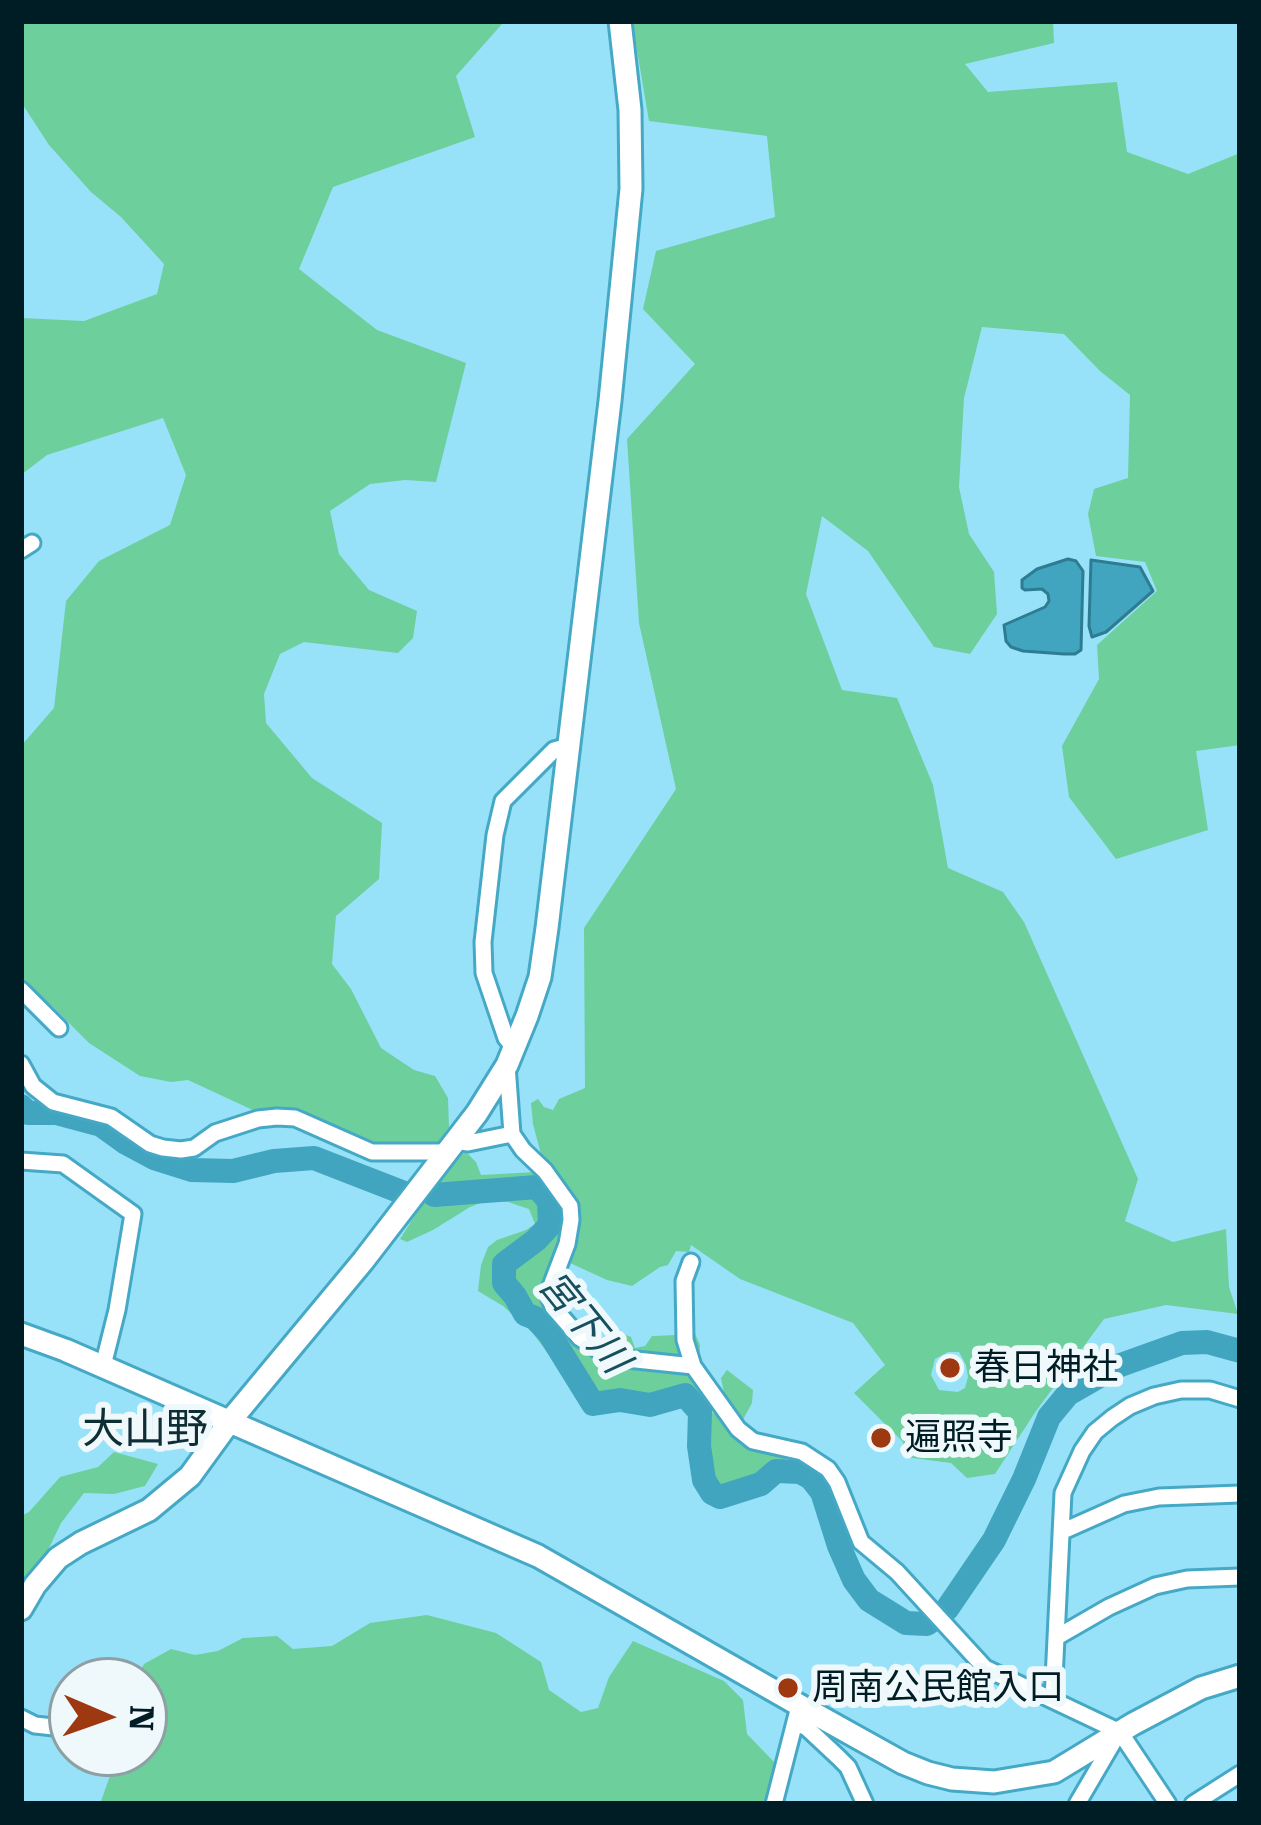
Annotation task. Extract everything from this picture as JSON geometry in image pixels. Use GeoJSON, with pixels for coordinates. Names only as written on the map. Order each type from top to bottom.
{"type":"FeatureCollection","features":[{"type":"Feature","properties":{"kind":"street"},"geometry":{"type":"LineString","coordinates":[[21,1609],[58,1558],[140,1516],[190,1476],[452,1147],[510,1056],[540,977],[631,189],[630,110],[620,21]]}},
{"type":"Feature","properties":{"kind":"street"},"geometry":{"type":"LineString","coordinates":[[569,746],[554,750],[502,801],[500,810],[483,942],[484,974],[510,1056],[512,1134],[570,1206],[566,1244],[551,1286],[553,1307],[580,1338],[603,1353],[693,1366]]}},
{"type":"Feature","properties":{"kind":"street"},"geometry":{"type":"LineString","coordinates":[[21,990],[59,1028]]}},
{"type":"Feature","properties":{"kind":"street"},"geometry":{"type":"LineString","coordinates":[[21,1064],[33,1086],[53,1102],[111,1117],[150,1144],[164,1148],[194,1148],[215,1133],[277,1117],[295,1118],[386,1154],[512,1134]]}},
{"type":"Feature","properties":{"kind":"street"},"geometry":{"type":"LineString","coordinates":[[21,1161],[62,1164],[134,1214],[103,1366]]}},
{"type":"Feature","properties":{"kind":"street"},"geometry":{"type":"LineString","coordinates":[[691,1262],[683,1281],[683,1330],[693,1366],[734,1425],[748,1438],[802,1452],[828,1469],[861,1542],[918,1594],[986,1668],[1120,1732],[1168,1804]]}},
{"type":"Feature","properties":{"kind":"street"},"geometry":{"type":"LineString","coordinates":[[21,1334],[538,1556],[797,1714],[928,1773],[994,1782],[1054,1772],[1202,1688],[1240,1676]]}},
{"type":"Feature","properties":{"kind":"street"},"geometry":{"type":"LineString","coordinates":[[1053,1700],[1064,1493],[1071,1470],[1095,1432],[1130,1406],[1154,1396],[1210,1390],[1240,1400]]}},
{"type":"Feature","properties":{"kind":"street"},"geometry":{"type":"LineString","coordinates":[[1061,1532],[1124,1504],[1159,1496],[1240,1494]]}},
{"type":"Feature","properties":{"kind":"street"},"geometry":{"type":"LineString","coordinates":[[1057,1637],[1155,1586],[1186,1579],[1240,1577]]}},
{"type":"Feature","properties":{"kind":"street"},"geometry":{"type":"LineString","coordinates":[[774,1804],[797,1714]]}},
{"type":"Feature","properties":{"kind":"street"},"geometry":{"type":"LineString","coordinates":[[797,1714],[848,1768],[865,1804]]}},
{"type":"Feature","properties":{"kind":"street"},"geometry":{"type":"LineString","coordinates":[[1077,1804],[1120,1732]]}},
{"type":"Feature","properties":{"kind":"street"},"geometry":{"type":"LineString","coordinates":[[1193,1804],[1240,1774]]}},
{"type":"Feature","properties":{"kind":"green space"},"geometry":{"type":"Polygon","coordinates":[[[21,21],[510,21],[502,24],[456,76],[475,137],[333,187],[299,269],[377,330],[466,363],[436,482],[370,484],[330,511],[339,554],[369,590],[417,611],[413,638],[398,653],[304,642],[280,654],[264,694],[266,723],[312,778],[382,823],[379,879],[336,916],[332,964],[351,989],[381,1048],[414,1070],[435,1076],[448,1098],[449,1127],[435,1147],[389,1151],[257,1112],[188,1080],[140,1076],[89,1043],[52,1006],[21,985],[21,746],[54,708],[66,601],[99,561],[170,525],[186,475],[163,418],[47,455],[21,475],[21,318],[84,321],[157,294],[164,264],[49,145],[21,102],[21,21]]]}},
{"type":"Feature","properties":{"kind":"green space"},"geometry":{"type":"Polygon","coordinates":[[[632,21],[1053,21],[1054,43],[965,64],[988,92],[1117,82],[1127,152],[1188,174],[1240,153],[1240,745],[1196,751],[1208,830],[1116,859],[1069,797],[1062,746],[1099,679],[1097,645],[1157,591],[1145,562],[1096,556],[1088,514],[1094,489],[1128,478],[1130,395],[1064,334],[982,327],[964,398],[959,487],[969,534],[994,572],[997,614],[970,654],[934,647],[868,551],[822,516],[806,594],[842,690],[897,698],[933,785],[948,868],[1003,892],[1024,922],[1138,1179],[1125,1221],[1173,1242],[1226,1229],[1229,1287],[1238,1314],[1166,1305],[1104,1319],[995,1474],[967,1478],[951,1463],[905,1457],[903,1442],[854,1393],[885,1365],[853,1323],[740,1279],[691,1245],[689,1252],[676,1251],[668,1265],[632,1286],[557,1257],[549,1307],[606,1350],[621,1333],[631,1337],[635,1348],[645,1346],[652,1336],[693,1329],[712,1412],[723,1422],[728,1413],[721,1378],[727,1370],[753,1390],[740,1425],[785,1459],[786,1472],[761,1496],[728,1502],[712,1495],[696,1470],[689,1411],[680,1407],[614,1411],[600,1406],[583,1396],[532,1332],[478,1291],[488,1247],[535,1224],[529,1209],[508,1202],[483,1202],[407,1242],[400,1239],[450,1160],[466,1152],[481,1175],[536,1172],[543,1162],[531,1103],[538,1099],[553,1110],[559,1099],[585,1088],[584,928],[676,789],[639,623],[627,439],[695,364],[643,309],[656,251],[775,217],[767,136],[649,121],[632,21]],[[959,1352],[935,1359],[931,1375],[939,1390],[965,1388],[966,1365],[959,1352]]]}},
{"type":"Feature","properties":{"kind":"green space"},"geometry":{"type":"Polygon","coordinates":[[[114,1452],[158,1464],[145,1486],[114,1494],[84,1493],[61,1523],[21,1597],[21,1516],[60,1477],[98,1467],[114,1452]]]}},
{"type":"Feature","properties":{"kind":"green space"},"geometry":{"type":"Polygon","coordinates":[[[427,1615],[496,1633],[541,1662],[549,1690],[581,1712],[598,1708],[609,1677],[633,1641],[724,1681],[743,1700],[747,1734],[776,1764],[768,1804],[100,1804],[110,1777],[168,1777],[168,1657],[157,1657],[171,1649],[195,1655],[218,1651],[243,1638],[277,1636],[293,1649],[332,1646],[370,1623],[427,1615]]]}},
{"type":"Feature","properties":{"kind":"water"},"geometry":{"type":"Polygon","coordinates":[[[1068,559],[1083,571],[1081,650],[1064,654],[1011,647],[1004,625],[1049,601],[1042,589],[1022,588],[1022,580],[1037,569],[1068,559]]]}},
{"type":"Feature","properties":{"kind":"water"},"geometry":{"type":"Polygon","coordinates":[[[1091,560],[1140,567],[1153,591],[1106,632],[1092,637],[1089,626],[1091,560]]]}},
{"type":"Feature","properties":{"kind":"waterway","name":"宮下川"},"geometry":{"type":"LineString","coordinates":[[21,1106],[28,1113],[56,1113],[101,1125],[154,1158],[192,1170],[233,1171],[314,1158],[404,1193]]}},
{"type":"Feature","properties":{"kind":"waterway","name":"宮下川"},"geometry":{"type":"LineString","coordinates":[[434,1195],[537,1187],[549,1201],[550,1225],[504,1264],[504,1283],[525,1314],[549,1333],[593,1404],[620,1400],[650,1405],[685,1395],[700,1412],[704,1480],[720,1497],[761,1484],[776,1471],[800,1472],[811,1478],[822,1492],[854,1580],[869,1600],[906,1623],[927,1624],[947,1609],[994,1540],[1049,1417],[1068,1394],[1115,1367],[1182,1343],[1207,1342],[1240,1351]]}},
{"type":"Feature","properties":{"kind":"place","name":"春日神社"},"geometry":{"type":"Point","coordinates":[950,1368]}},
{"type":"Feature","properties":{"kind":"place","name":"遍照寺"},"geometry":{"type":"Point","coordinates":[881,1438]}},
{"type":"Feature","properties":{"kind":"place","name":"周南公民館入口"},"geometry":{"type":"Point","coordinates":[788,1688]}},
{"type":"Feature","properties":{"kind":"district","name":"大山野"},"geometry":{"type":"Point","coordinates":[145,1431]}}]}
